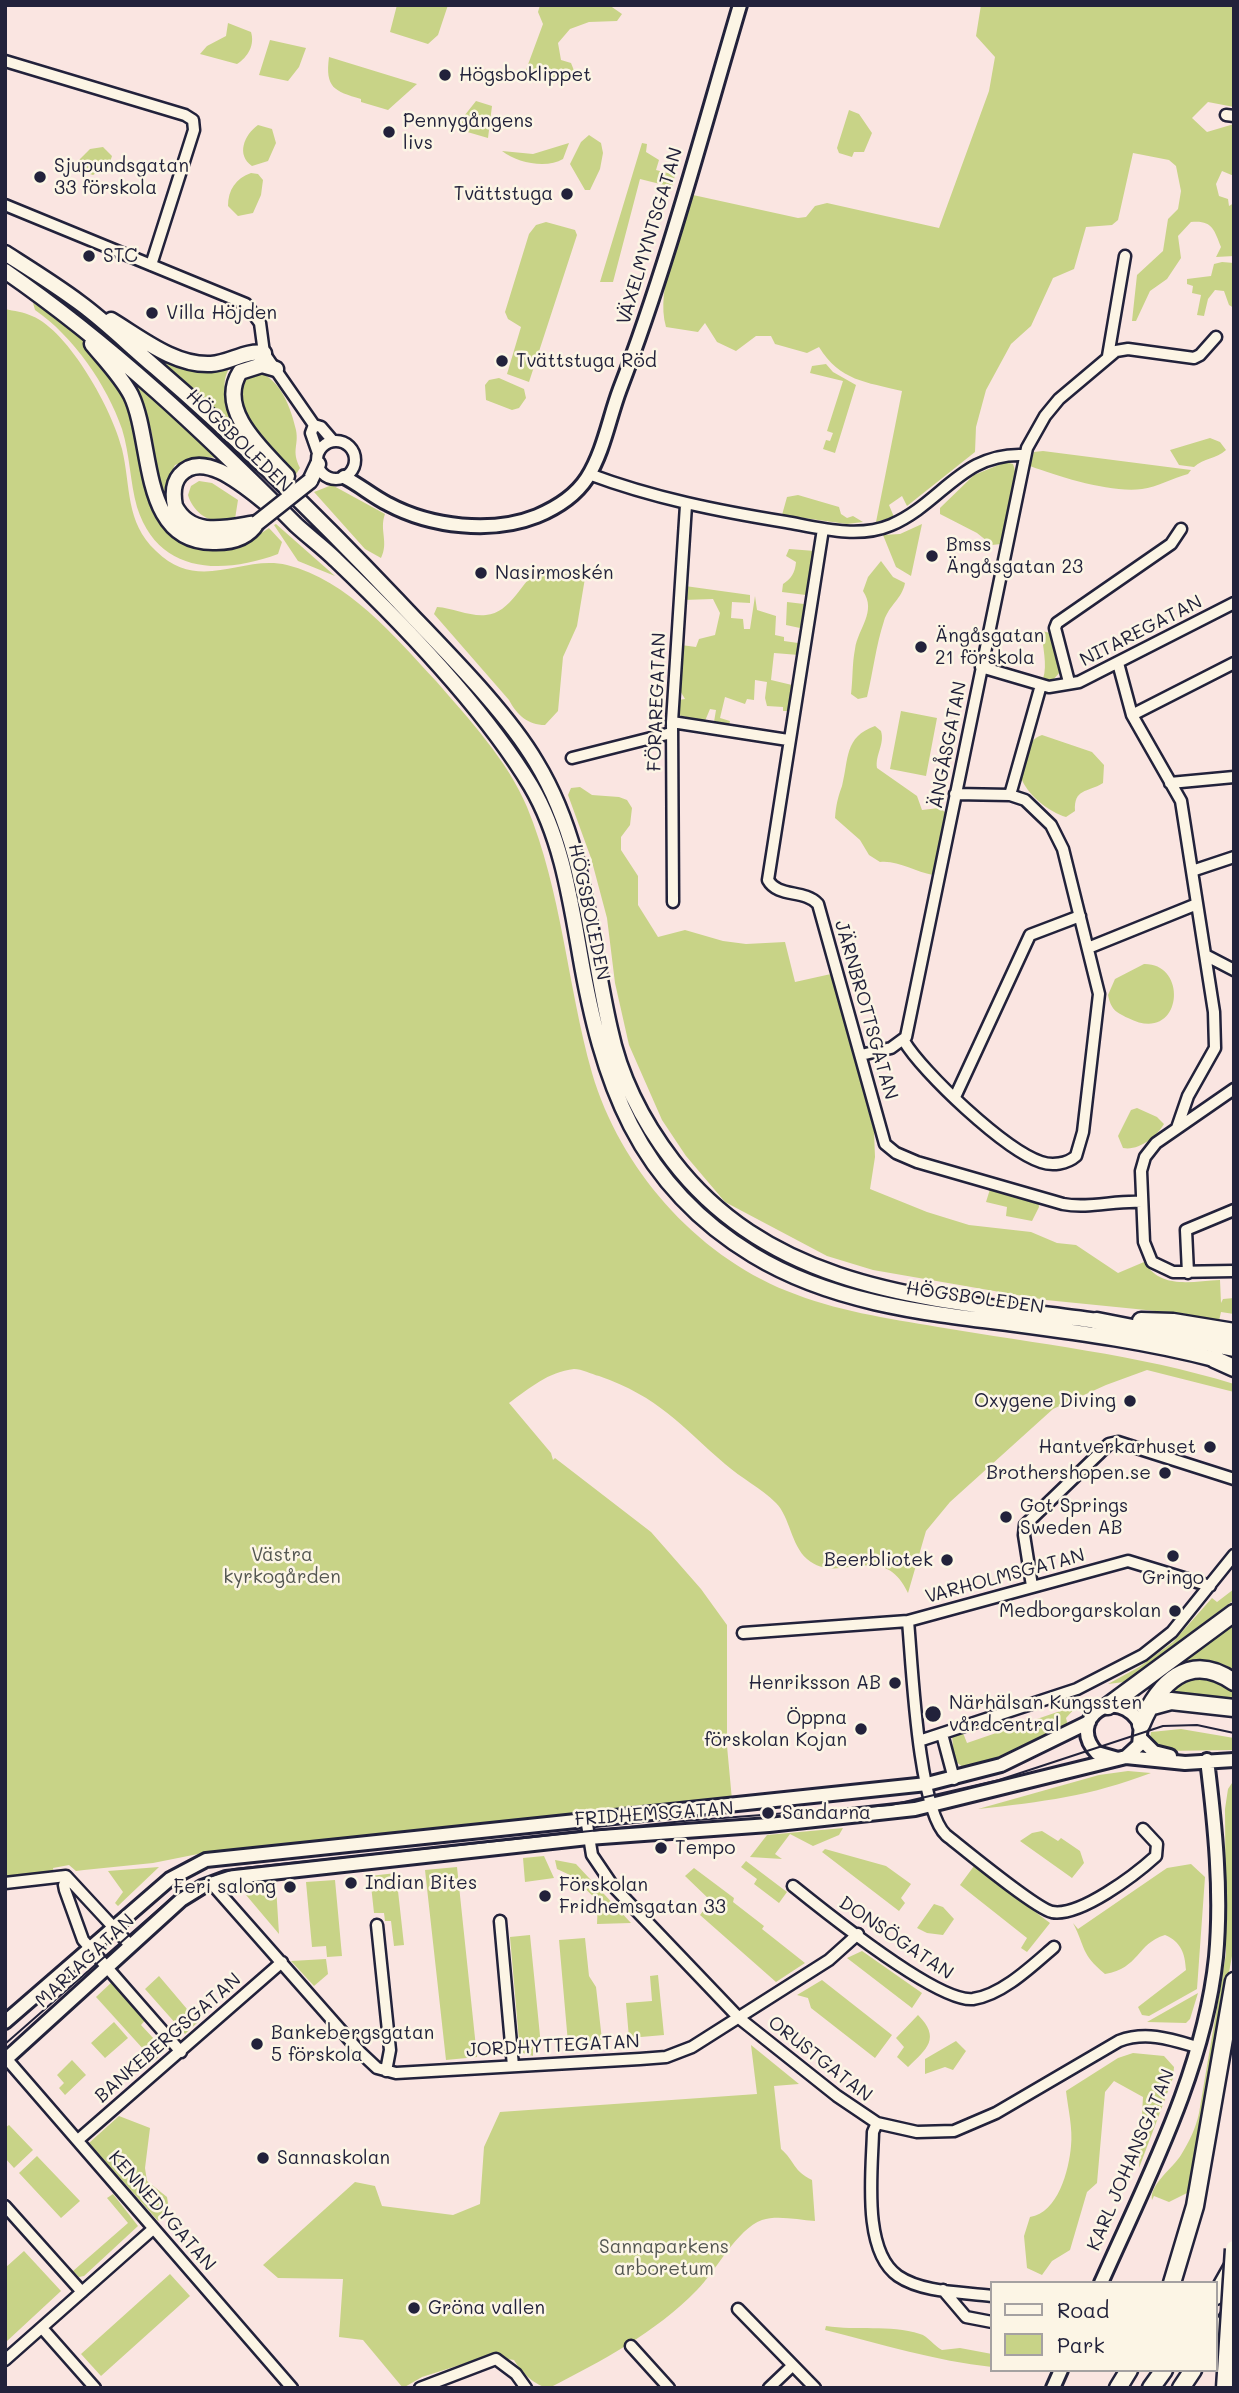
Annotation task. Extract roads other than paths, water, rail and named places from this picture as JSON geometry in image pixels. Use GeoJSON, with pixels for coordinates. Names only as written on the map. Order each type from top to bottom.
{"type":"FeatureCollection","features":[{"type":"Feature","properties":{"kind":"highway"},"geometry":{"type":"LineString","coordinates":[[1097,1321],[1173,1322],[1234,1332]]}},
{"type":"Feature","properties":{"kind":"highway"},"geometry":{"type":"LineString","coordinates":[[1097,1321],[1234,1348]]}},
{"type":"Feature","properties":{"kind":"highway"},"geometry":{"type":"LineString","coordinates":[[1214,1359],[1234,1363]]}},
{"type":"Feature","properties":{"kind":"highway"},"geometry":{"type":"LineString","coordinates":[[1214,1359],[1234,1368]]}},
{"type":"Feature","properties":{"kind":"highway"},"geometry":{"type":"LineString","coordinates":[[1108,1706],[1234,1614]]}},
{"type":"Feature","properties":{"kind":"highway"},"geometry":{"type":"LineString","coordinates":[[1141,1732],[1149,1707],[1163,1685],[1179,1674],[1192,1670],[1227,1677]]}},
{"type":"Feature","properties":{"kind":"highway"},"geometry":{"type":"LineString","coordinates":[[1149,1707],[1171,1700],[1234,1707]]}},
{"type":"Feature","properties":{"kind":"highway"},"geometry":{"type":"LineString","coordinates":[[1173,2281],[1195,2206],[1234,1981]]}},
{"type":"Feature","properties":{"kind":"highway"},"geometry":{"type":"LineString","coordinates":[[1224,2388],[1234,2249]]}},
{"type":"Feature","properties":{"kind":"highway"},"geometry":{"type":"LineString","coordinates":[[1218,2292],[1234,2264]]}},
{"type":"Feature","properties":{"kind":"highway"},"geometry":{"type":"LineString","coordinates":[[1218,2333],[1234,2310]]}},
{"type":"Feature","properties":{"kind":"highway"},"geometry":{"type":"LineString","coordinates":[[1218,2388],[1234,2367]]}},
{"type":"Feature","properties":{"kind":"highway"},"geometry":{"type":"LineString","coordinates":[[1118,2388],[1128,2372]]}},
{"type":"Feature","properties":{"kind":"highway"},"geometry":{"type":"LineString","coordinates":[[1152,2388],[1163,2372]]}},
{"type":"Feature","properties":{"kind":"highway"},"geometry":{"type":"LineString","coordinates":[[1181,2388],[1192,2372]]}},
{"type":"Feature","properties":{"kind":"main road","name":"HÖGSBOLEDEN"},"geometry":{"type":"LineString","coordinates":[[5,253],[81,303],[211,415],[291,491],[442,648],[509,725],[545,776],[576,853],[610,1031],[625,1078],[658,1142],[703,1196],[745,1232],[778,1251],[856,1282],[953,1301],[1097,1321]]}},
{"type":"Feature","properties":{"kind":"main road","name":"HÖGSBOLEDEN"},"geometry":{"type":"LineString","coordinates":[[5,271],[69,317],[147,381],[261,486],[299,527],[336,560],[447,677],[503,743],[534,792],[564,869],[596,1040],[614,1093],[640,1143],[662,1174],[705,1220],[756,1257],[842,1294],[927,1312],[1145,1343],[1214,1359]]}},
{"type":"Feature","properties":{"kind":"main road"},"geometry":{"type":"LineString","coordinates":[[81,303],[171,355],[194,363],[213,364],[251,351],[264,353]]}},
{"type":"Feature","properties":{"kind":"main road"},"geometry":{"type":"LineString","coordinates":[[69,317],[130,395],[144,433],[154,497],[173,527],[195,540],[216,542],[251,533],[257,523],[310,481],[321,464]]}},
{"type":"Feature","properties":{"kind":"main road"},"geometry":{"type":"LineString","coordinates":[[276,369],[262,365],[240,372],[231,393],[237,413],[253,437],[289,477],[291,491]]}},
{"type":"Feature","properties":{"kind":"main road"},"geometry":{"type":"LineString","coordinates":[[257,523],[225,530],[191,523],[175,506],[173,495],[179,476],[194,467],[215,469],[299,527]]}},
{"type":"Feature","properties":{"kind":"street","name":"VÄXELMYNTSGATAN"},"geometry":{"type":"LineString","coordinates":[[348,473],[382,501],[412,514],[448,523],[494,526],[521,521],[553,508],[570,496],[589,474],[599,455],[655,291],[740,5]]}},
{"type":"Feature","properties":{"kind":"street"},"geometry":{"type":"LineString","coordinates":[[5,61],[186,115],[193,120],[196,126],[151,265]]}},
{"type":"Feature","properties":{"kind":"street"},"geometry":{"type":"LineString","coordinates":[[5,205],[246,304],[260,323],[264,353],[314,425],[321,427],[333,441]]}},
{"type":"Feature","properties":{"kind":"street"},"geometry":{"type":"LineString","coordinates":[[1125,256],[1108,356],[1128,349],[1194,358],[1216,337]]}},
{"type":"Feature","properties":{"kind":"street","name":"ÄNGÅSGATAN"},"geometry":{"type":"LineString","coordinates":[[904,1041],[1024,455],[1045,416],[1108,356]]}},
{"type":"Feature","properties":{"kind":"street"},"geometry":{"type":"LineString","coordinates":[[314,425],[311,433],[321,464]]}},
{"type":"Feature","properties":{"kind":"street"},"geometry":{"type":"LineString","coordinates":[[333,441],[344,443],[351,448],[354,458],[348,473],[321,464],[325,444],[333,441]]}},
{"type":"Feature","properties":{"kind":"street"},"geometry":{"type":"LineString","coordinates":[[589,474],[686,505],[822,529],[859,531],[885,527],[906,517],[975,465],[999,456],[1024,455]]}},
{"type":"Feature","properties":{"kind":"street","name":"FÖRAREGATAN"},"geometry":{"type":"LineString","coordinates":[[673,902],[671,733],[686,505]]}},
{"type":"Feature","properties":{"kind":"street","name":"JÄRNBROTTSGATAN"},"geometry":{"type":"LineString","coordinates":[[822,529],[768,880],[777,890],[809,897],[818,904],[885,1144],[896,1153],[917,1162],[1071,1206],[1114,1201],[1142,1202]]}},
{"type":"Feature","properties":{"kind":"street"},"geometry":{"type":"LineString","coordinates":[[1069,682],[1055,628],[1057,622],[1171,544],[1181,529]]}},
{"type":"Feature","properties":{"kind":"street","name":"NITAREGATAN"},"geometry":{"type":"LineString","coordinates":[[981,667],[1049,687],[1083,681],[1234,603]]}},
{"type":"Feature","properties":{"kind":"street"},"geometry":{"type":"LineString","coordinates":[[1118,663],[1132,715],[1183,810],[1207,956],[1217,1041],[1181,1110],[1177,1128]]}},
{"type":"Feature","properties":{"kind":"street"},"geometry":{"type":"LineString","coordinates":[[1132,715],[1234,663]]}},
{"type":"Feature","properties":{"kind":"street"},"geometry":{"type":"LineString","coordinates":[[1010,795],[1041,685]]}},
{"type":"Feature","properties":{"kind":"street"},"geometry":{"type":"LineString","coordinates":[[672,722],[788,740]]}},
{"type":"Feature","properties":{"kind":"street"},"geometry":{"type":"LineString","coordinates":[[572,758],[671,733]]}},
{"type":"Feature","properties":{"kind":"street"},"geometry":{"type":"LineString","coordinates":[[1170,783],[1234,777]]}},
{"type":"Feature","properties":{"kind":"street"},"geometry":{"type":"LineString","coordinates":[[861,1055],[904,1041],[955,1097],[983,1123],[1039,1161],[1055,1164],[1072,1160],[1081,1144],[1099,1001],[1063,849],[1051,825],[1025,800],[1010,795],[955,794]]}},
{"type":"Feature","properties":{"kind":"street"},"geometry":{"type":"LineString","coordinates":[[1192,871],[1234,857]]}},
{"type":"Feature","properties":{"kind":"street"},"geometry":{"type":"LineString","coordinates":[[1088,948],[1197,904]]}},
{"type":"Feature","properties":{"kind":"street"},"geometry":{"type":"LineString","coordinates":[[955,1097],[1030,935],[1080,916]]}},
{"type":"Feature","properties":{"kind":"street"},"geometry":{"type":"LineString","coordinates":[[1207,956],[1234,970]]}},
{"type":"Feature","properties":{"kind":"street"},"geometry":{"type":"LineString","coordinates":[[1234,1089],[1156,1143],[1142,1164],[1144,1242],[1149,1258],[1169,1271],[1234,1271]]}},
{"type":"Feature","properties":{"kind":"street"},"geometry":{"type":"LineString","coordinates":[[1188,1273],[1186,1230],[1234,1210]]}},
{"type":"Feature","properties":{"kind":"street"},"geometry":{"type":"LineString","coordinates":[[1032,1586],[1024,1535],[1025,1525],[1109,1444],[1118,1442],[1234,1479]]}},
{"type":"Feature","properties":{"kind":"street"},"geometry":{"type":"LineString","coordinates":[[919,1741],[1014,1712],[1109,1674],[1143,1655],[1172,1632],[1234,1555]]}},
{"type":"Feature","properties":{"kind":"street","name":"VARHOLMSGATAN"},"geometry":{"type":"LineString","coordinates":[[1143,1829],[1155,1840],[1158,1848],[1156,1856],[1148,1864],[1080,1909],[1051,1911],[942,1831],[932,1806],[919,1741],[908,1622],[1128,1561],[1210,1586]]}},
{"type":"Feature","properties":{"kind":"street"},"geometry":{"type":"LineString","coordinates":[[743,1633],[908,1622]]}},
{"type":"Feature","properties":{"kind":"street"},"geometry":{"type":"LineString","coordinates":[[1108,1706],[1129,1710],[1158,1754],[1203,1760]]}},
{"type":"Feature","properties":{"kind":"street","name":"FRIDHEMSGATAN"},"geometry":{"type":"LineString","coordinates":[[186,1869],[206,1860],[231,1856],[927,1784],[954,1779],[1027,1755],[1088,1722],[1097,1710],[1108,1706]]}},
{"type":"Feature","properties":{"kind":"street"},"geometry":{"type":"LineString","coordinates":[[1088,1722],[1088,1736],[1094,1750],[1106,1758],[1163,1762],[1234,1760]]}},
{"type":"Feature","properties":{"kind":"street"},"geometry":{"type":"LineString","coordinates":[[1122,1758],[1135,1751],[1141,1732]]}},
{"type":"Feature","properties":{"kind":"street"},"geometry":{"type":"LineString","coordinates":[[942,1734],[954,1779]]}},
{"type":"Feature","properties":{"kind":"street","name":"FRIDHEMSGATAN"},"geometry":{"type":"LineString","coordinates":[[191,1892],[211,1883],[248,1874],[588,1838],[769,1825],[932,1806],[1122,1758]]}},
{"type":"Feature","properties":{"kind":"street","name":"KARL JOHANSGATAN"},"geometry":{"type":"LineString","coordinates":[[1102,2281],[1166,2138],[1197,2047],[1216,1956],[1215,1837],[1203,1760]]}},
{"type":"Feature","properties":{"kind":"street","name":"ORUSTGATAN"},"geometry":{"type":"LineString","coordinates":[[586,1818],[588,1838],[599,1869],[739,2018],[837,2096],[877,2123],[916,2132],[954,2130],[996,2113],[1119,2040],[1132,2036],[1163,2037],[1197,2047]]}},
{"type":"Feature","properties":{"kind":"street","name":"MARIAGATAN"},"geometry":{"type":"LineString","coordinates":[[5,2022],[114,1926],[186,1869]]}},
{"type":"Feature","properties":{"kind":"street"},"geometry":{"type":"LineString","coordinates":[[68,1879],[130,1945]]}},
{"type":"Feature","properties":{"kind":"street"},"geometry":{"type":"LineString","coordinates":[[5,1884],[68,1879]]}},
{"type":"Feature","properties":{"kind":"street"},"geometry":{"type":"LineString","coordinates":[[68,1879],[64,1885],[65,1890],[81,1937],[181,2052]]}},
{"type":"Feature","properties":{"kind":"street"},"geometry":{"type":"LineString","coordinates":[[211,1883],[361,2053],[386,2071],[390,2050],[377,1925]]}},
{"type":"Feature","properties":{"kind":"street","name":"DONSÖGATAN"},"geometry":{"type":"LineString","coordinates":[[793,1886],[937,1990],[966,1999],[989,1994],[1054,1947]]}},
{"type":"Feature","properties":{"kind":"street","name":"MARIAGATAN"},"geometry":{"type":"LineString","coordinates":[[6,2059],[191,1892]]}},
{"type":"Feature","properties":{"kind":"street"},"geometry":{"type":"LineString","coordinates":[[500,1921],[513,2066]]}},
{"type":"Feature","properties":{"kind":"street","name":"JORDHYTTEGATAN"},"geometry":{"type":"LineString","coordinates":[[386,2071],[666,2057],[692,2047],[739,2018],[829,1960],[858,1934]]}},
{"type":"Feature","properties":{"kind":"street","name":"BANKEBERGSGATAN"},"geometry":{"type":"LineString","coordinates":[[78,2140],[282,1962]]}},
{"type":"Feature","properties":{"kind":"street","name":"KENNEDYGATAN"},"geometry":{"type":"LineString","coordinates":[[6,2059],[292,2388]]}},
{"type":"Feature","properties":{"kind":"street"},"geometry":{"type":"LineString","coordinates":[[877,2123],[873,2145],[876,2246],[883,2260],[899,2276],[943,2290],[990,2296]]}},
{"type":"Feature","properties":{"kind":"street"},"geometry":{"type":"LineString","coordinates":[[5,2206],[82,2292]]}},
{"type":"Feature","properties":{"kind":"street"},"geometry":{"type":"LineString","coordinates":[[5,2360],[153,2229]]}},
{"type":"Feature","properties":{"kind":"street"},"geometry":{"type":"LineString","coordinates":[[943,2290],[966,2316],[990,2322]]}},
{"type":"Feature","properties":{"kind":"street"},"geometry":{"type":"LineString","coordinates":[[738,2309],[791,2367],[815,2388]]}},
{"type":"Feature","properties":{"kind":"street"},"geometry":{"type":"LineString","coordinates":[[42,2328],[94,2388]]}},
{"type":"Feature","properties":{"kind":"street"},"geometry":{"type":"LineString","coordinates":[[631,2346],[669,2388]]}},
{"type":"Feature","properties":{"kind":"street"},"geometry":{"type":"LineString","coordinates":[[420,2388],[496,2359],[516,2374],[526,2388]]}},
{"type":"Feature","properties":{"kind":"street"},"geometry":{"type":"LineString","coordinates":[[769,2388],[791,2367]]}},
{"type":"Feature","properties":{"kind":"street"},"geometry":{"type":"LineString","coordinates":[[1053,2388],[1060,2372]]}},
{"type":"Feature","properties":{"kind":"tram line"},"geometry":{"type":"LineString","coordinates":[[5,2044],[175,1895],[200,1880],[234,1869],[684,1821],[891,1805],[999,1780],[1163,1726],[1197,1725],[1234,1733]]}},
{"type":"Feature","properties":{"kind":"place","name":"Högsboklippet"},"geometry":{"type":"Point","coordinates":[445,75]}},
{"type":"Feature","properties":{"kind":"place","name":"Pennygångens livs"},"geometry":{"type":"Point","coordinates":[389,132]}},
{"type":"Feature","properties":{"kind":"place","name":"Sjupundsgatan 33 förskola"},"geometry":{"type":"Point","coordinates":[40,177]}},
{"type":"Feature","properties":{"kind":"place","name":"Tvättstuga"},"geometry":{"type":"Point","coordinates":[567,194]}},
{"type":"Feature","properties":{"kind":"place","name":"STC"},"geometry":{"type":"Point","coordinates":[89,256]}},
{"type":"Feature","properties":{"kind":"place","name":"Villa Höjden"},"geometry":{"type":"Point","coordinates":[152,313]}},
{"type":"Feature","properties":{"kind":"place","name":"Tvättstuga Röd"},"geometry":{"type":"Point","coordinates":[502,361]}},
{"type":"Feature","properties":{"kind":"place","name":"Bmss Ängåsgatan 23"},"geometry":{"type":"Point","coordinates":[932,556]}},
{"type":"Feature","properties":{"kind":"place","name":"Nasirmoskén"},"geometry":{"type":"Point","coordinates":[481,573]}},
{"type":"Feature","properties":{"kind":"place","name":"Ängåsgatan 21 förskola"},"geometry":{"type":"Point","coordinates":[921,647]}},
{"type":"Feature","properties":{"kind":"place","name":"Oxygene Diving"},"geometry":{"type":"Point","coordinates":[1130,1401]}},
{"type":"Feature","properties":{"kind":"place","name":"Hantverkarhuset"},"geometry":{"type":"Point","coordinates":[1210,1447]}},
{"type":"Feature","properties":{"kind":"place","name":"Brothershopen.se"},"geometry":{"type":"Point","coordinates":[1165,1473]}},
{"type":"Feature","properties":{"kind":"place","name":"Got Springs Sweden AB"},"geometry":{"type":"Point","coordinates":[1006,1517]}},
{"type":"Feature","properties":{"kind":"place","name":"Gringo"},"geometry":{"type":"Point","coordinates":[1173,1556]}},
{"type":"Feature","properties":{"kind":"place","name":"Beerbliotek"},"geometry":{"type":"Point","coordinates":[947,1560]}},
{"type":"Feature","properties":{"kind":"place","name":"Medborgarskolan"},"geometry":{"type":"Point","coordinates":[1175,1611]}},
{"type":"Feature","properties":{"kind":"place","name":"Henriksson AB"},"geometry":{"type":"Point","coordinates":[895,1683]}},
{"type":"Feature","properties":{"kind":"place","name":"Närhälsan Kungssten vårdcentral"},"geometry":{"type":"Point","coordinates":[933,1714]}},
{"type":"Feature","properties":{"kind":"place","name":"Öppna förskolan Kojan"},"geometry":{"type":"Point","coordinates":[861,1729]}},
{"type":"Feature","properties":{"kind":"place","name":"Sandarna"},"geometry":{"type":"Point","coordinates":[768,1813]}},
{"type":"Feature","properties":{"kind":"place","name":"Tempo"},"geometry":{"type":"Point","coordinates":[661,1848]}},
{"type":"Feature","properties":{"kind":"place","name":"Indian Bites"},"geometry":{"type":"Point","coordinates":[351,1883]}},
{"type":"Feature","properties":{"kind":"place","name":"Feri salong"},"geometry":{"type":"Point","coordinates":[290,1887]}},
{"type":"Feature","properties":{"kind":"place","name":"Förskolan Fridhemsgatan 33"},"geometry":{"type":"Point","coordinates":[545,1896]}},
{"type":"Feature","properties":{"kind":"place","name":"Bankebergsgatan 5 förskola"},"geometry":{"type":"Point","coordinates":[257,2044]}},
{"type":"Feature","properties":{"kind":"place","name":"Sannaskolan"},"geometry":{"type":"Point","coordinates":[263,2158]}},
{"type":"Feature","properties":{"kind":"place","name":"Gröna vallen"},"geometry":{"type":"Point","coordinates":[414,2308]}},
{"type":"Feature","properties":{"kind":"park label","name":"Västra kyrkogården"},"geometry":{"type":"Point","coordinates":[282,1566]}},
{"type":"Feature","properties":{"kind":"park label","name":"Sannaparkens arboretum"},"geometry":{"type":"Point","coordinates":[664,2258]}}]}
